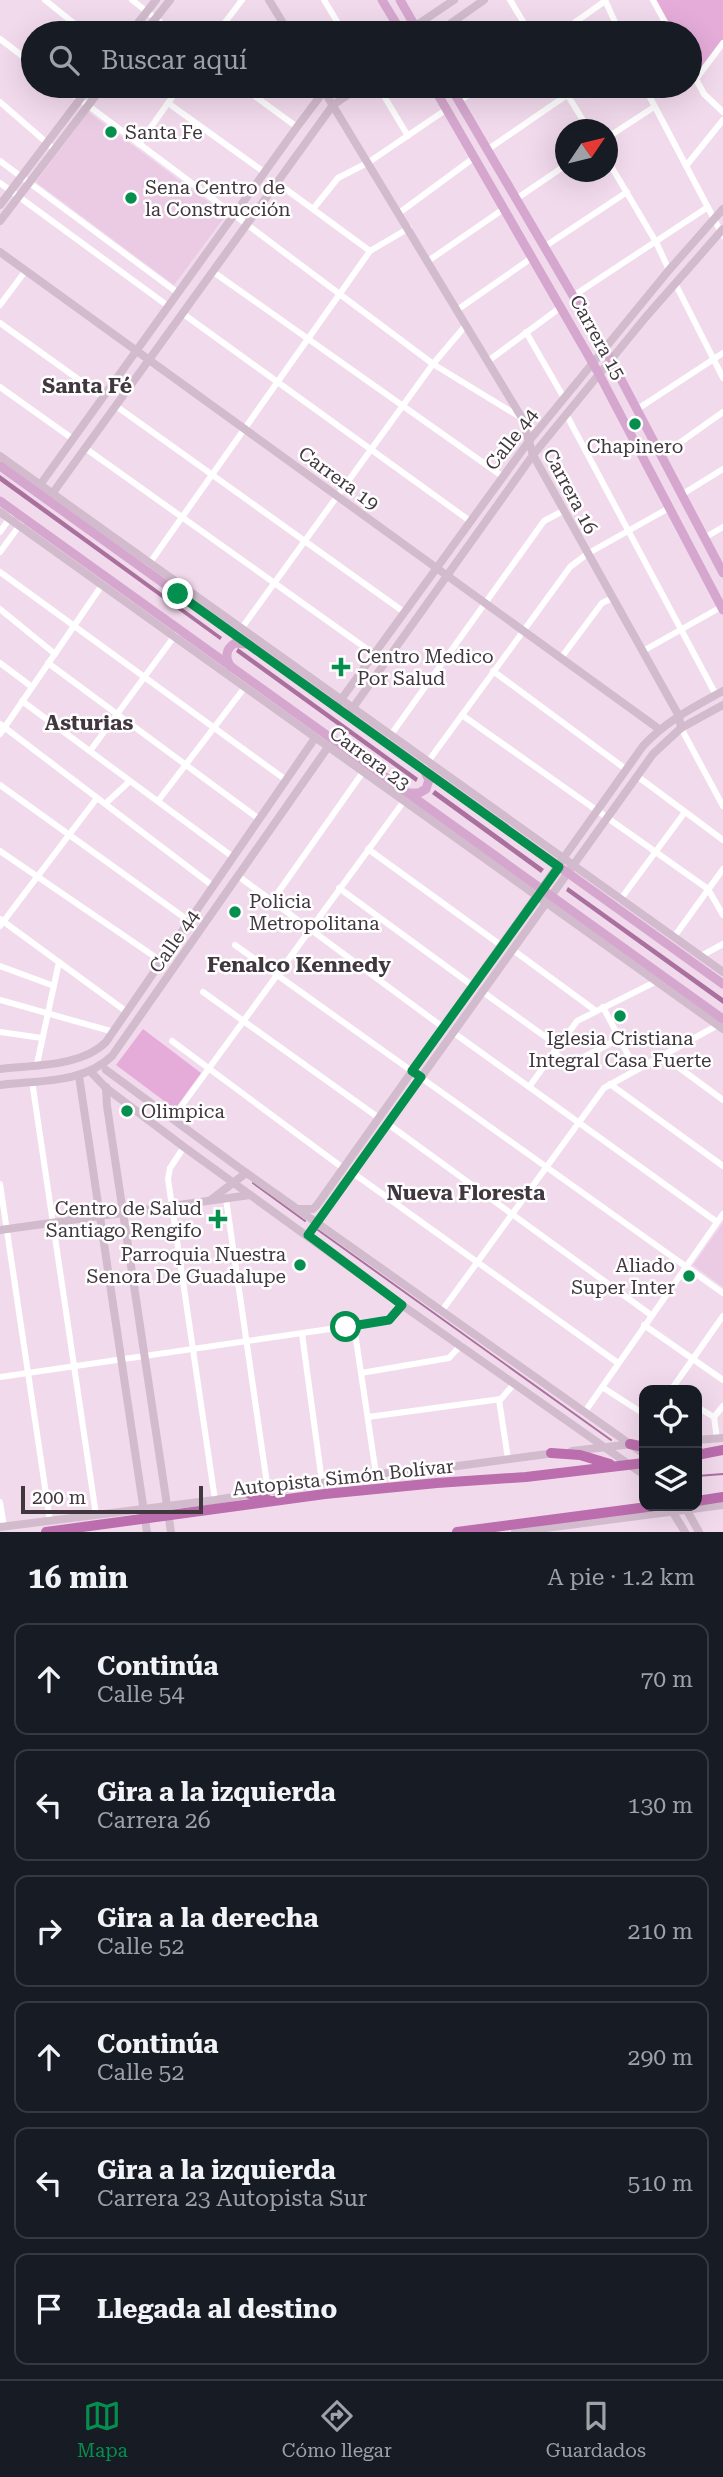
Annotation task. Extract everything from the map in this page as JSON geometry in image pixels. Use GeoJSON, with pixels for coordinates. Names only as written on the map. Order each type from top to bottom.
{"type":"FeatureCollection","features":[{"type":"Feature","properties":{"kind":"highway"},"geometry":{"type":"LineString","coordinates":[[630,1444],[639,1445]]}},
{"type":"Feature","properties":{"kind":"highway"},"geometry":{"type":"LineString","coordinates":[[702,1451],[721,1444]]}},
{"type":"Feature","properties":{"kind":"highway"},"geometry":{"type":"LineString","coordinates":[[551,1453],[580,1455],[616,1465]]}},
{"type":"Feature","properties":{"kind":"highway","name":"Autopista Simón Bolívar"},"geometry":{"type":"LineString","coordinates":[[48,1526],[269,1496],[526,1477],[639,1463]]}},
{"type":"Feature","properties":{"kind":"highway"},"geometry":{"type":"LineString","coordinates":[[250,1494],[269,1496]]}},
{"type":"Feature","properties":{"kind":"highway"},"geometry":{"type":"LineString","coordinates":[[215,1504],[232,1497]]}},
{"type":"Feature","properties":{"kind":"highway"},"geometry":{"type":"LineString","coordinates":[[702,1501],[722,1502]]}},
{"type":"Feature","properties":{"kind":"highway"},"geometry":{"type":"LineString","coordinates":[[457,1532],[639,1508]]}},
{"type":"Feature","properties":{"kind":"main road"},"geometry":{"type":"LineString","coordinates":[[382,0],[395,21]]}},
{"type":"Feature","properties":{"kind":"main road"},"geometry":{"type":"LineString","coordinates":[[400,0],[412,21]]}},
{"type":"Feature","properties":{"kind":"main road","name":"Carrera 15"},"geometry":{"type":"LineString","coordinates":[[440,98],[593,362],[722,609]]}},
{"type":"Feature","properties":{"kind":"main road","name":"Carrera 15"},"geometry":{"type":"LineString","coordinates":[[456,98],[611,360],[723,573]]}},
{"type":"Feature","properties":{"kind":"main road"},"geometry":{"type":"LineString","coordinates":[[0,466],[696,957],[723,984]]}},
{"type":"Feature","properties":{"kind":"main road"},"geometry":{"type":"LineString","coordinates":[[0,501],[12,515],[176,633],[295,713],[362,767],[549,900],[600,931],[649,966],[721,1024]]}},
{"type":"Feature","properties":{"kind":"main road"},"geometry":{"type":"LineString","coordinates":[[235,671],[227,661],[229,647],[237,642],[253,647]]}},
{"type":"Feature","properties":{"kind":"main road"},"geometry":{"type":"LineString","coordinates":[[256,686],[270,705]]}},
{"type":"Feature","properties":{"kind":"main road"},"geometry":{"type":"LineString","coordinates":[[279,712],[295,713]]}},
{"type":"Feature","properties":{"kind":"main road"},"geometry":{"type":"LineString","coordinates":[[405,796],[426,789],[428,778],[424,765]]}},
{"type":"Feature","properties":{"kind":"main road"},"geometry":{"type":"LineString","coordinates":[[600,931],[606,945]]}},
{"type":"Feature","properties":{"kind":"main road"},"geometry":{"type":"LineString","coordinates":[[637,967],[649,966]]}},
{"type":"Feature","properties":{"kind":"street"},"geometry":{"type":"LineString","coordinates":[[45,0],[71,21]]}},
{"type":"Feature","properties":{"kind":"street"},"geometry":{"type":"LineString","coordinates":[[132,0],[158,21]]}},
{"type":"Feature","properties":{"kind":"street"},"geometry":{"type":"LineString","coordinates":[[140,21],[156,0]]}},
{"type":"Feature","properties":{"kind":"street"},"geometry":{"type":"LineString","coordinates":[[155,19],[170,0]]}},
{"type":"Feature","properties":{"kind":"street"},"geometry":{"type":"LineString","coordinates":[[226,21],[242,0]]}},
{"type":"Feature","properties":{"kind":"street"},"geometry":{"type":"LineString","coordinates":[[324,0],[337,21]]}},
{"type":"Feature","properties":{"kind":"street"},"geometry":{"type":"LineString","coordinates":[[428,21],[454,0]]}},
{"type":"Feature","properties":{"kind":"street"},"geometry":{"type":"LineString","coordinates":[[454,21],[484,0]]}},
{"type":"Feature","properties":{"kind":"street"},"geometry":{"type":"LineString","coordinates":[[510,0],[523,21]]}},
{"type":"Feature","properties":{"kind":"street"},"geometry":{"type":"LineString","coordinates":[[576,21],[605,0],[615,21]]}},
{"type":"Feature","properties":{"kind":"street"},"geometry":{"type":"LineString","coordinates":[[653,0],[664,21]]}},
{"type":"Feature","properties":{"kind":"street"},"geometry":{"type":"LineString","coordinates":[[272,1],[281,21]]}},
{"type":"Feature","properties":{"kind":"street"},"geometry":{"type":"LineString","coordinates":[[0,39],[21,55]]}},
{"type":"Feature","properties":{"kind":"street"},"geometry":{"type":"LineString","coordinates":[[702,72],[722,47]]}},
{"type":"Feature","properties":{"kind":"street"},"geometry":{"type":"LineString","coordinates":[[702,90],[723,111]]}},
{"type":"Feature","properties":{"kind":"street"},"geometry":{"type":"LineString","coordinates":[[0,221],[14,194],[94,98]]}},
{"type":"Feature","properties":{"kind":"street"},"geometry":{"type":"LineString","coordinates":[[139,144],[172,98]]}},
{"type":"Feature","properties":{"kind":"street"},"geometry":{"type":"LineString","coordinates":[[259,98],[296,127]]}},
{"type":"Feature","properties":{"kind":"street"},"geometry":{"type":"LineString","coordinates":[[40,485],[318,98]]}},
{"type":"Feature","properties":{"kind":"street","name":"Carrera 16"},"geometry":{"type":"LineString","coordinates":[[330,98],[522,418],[533,455],[679,716],[681,728],[723,806]]}},
{"type":"Feature","properties":{"kind":"street"},"geometry":{"type":"LineString","coordinates":[[52,494],[333,105],[343,98]]}},
{"type":"Feature","properties":{"kind":"street"},"geometry":{"type":"LineString","coordinates":[[385,98],[408,136]]}},
{"type":"Feature","properties":{"kind":"street"},"geometry":{"type":"LineString","coordinates":[[458,101],[463,98]]}},
{"type":"Feature","properties":{"kind":"street"},"geometry":{"type":"LineString","coordinates":[[487,150],[563,98]]}},
{"type":"Feature","properties":{"kind":"street"},"geometry":{"type":"LineString","coordinates":[[569,98],[582,119]]}},
{"type":"Feature","properties":{"kind":"street"},"geometry":{"type":"LineString","coordinates":[[650,98],[722,232]]}},
{"type":"Feature","properties":{"kind":"street"},"geometry":{"type":"LineString","coordinates":[[24,181],[47,143],[80,99],[433,365],[522,418]]}},
{"type":"Feature","properties":{"kind":"street"},"geometry":{"type":"LineString","coordinates":[[0,102],[54,149]]}},
{"type":"Feature","properties":{"kind":"street"},"geometry":{"type":"LineString","coordinates":[[168,103],[264,172]]}},
{"type":"Feature","properties":{"kind":"street"},"geometry":{"type":"LineString","coordinates":[[618,130],[654,107]]}},
{"type":"Feature","properties":{"kind":"street"},"geometry":{"type":"LineString","coordinates":[[313,209],[338,178],[369,162],[447,109]]}},
{"type":"Feature","properties":{"kind":"street"},"geometry":{"type":"LineString","coordinates":[[686,166],[723,120]]}},
{"type":"Feature","properties":{"kind":"street"},"geometry":{"type":"LineString","coordinates":[[400,213],[475,157]]}},
{"type":"Feature","properties":{"kind":"street"},"geometry":{"type":"LineString","coordinates":[[0,161],[178,293]]}},
{"type":"Feature","properties":{"kind":"street"},"geometry":{"type":"LineString","coordinates":[[516,199],[555,172]]}},
{"type":"Feature","properties":{"kind":"street"},"geometry":{"type":"LineString","coordinates":[[618,179],[656,242],[669,270]]}},
{"type":"Feature","properties":{"kind":"street"},"geometry":{"type":"LineString","coordinates":[[0,183],[168,306]]}},
{"type":"Feature","properties":{"kind":"street"},"geometry":{"type":"LineString","coordinates":[[276,183],[370,251]]}},
{"type":"Feature","properties":{"kind":"street"},"geometry":{"type":"LineString","coordinates":[[544,247],[626,192]]}},
{"type":"Feature","properties":{"kind":"street"},"geometry":{"type":"LineString","coordinates":[[0,205],[14,194]]}},
{"type":"Feature","properties":{"kind":"street"},"geometry":{"type":"LineString","coordinates":[[573,296],[708,207]]}},
{"type":"Feature","properties":{"kind":"street"},"geometry":{"type":"LineString","coordinates":[[428,261],[505,208]]}},
{"type":"Feature","properties":{"kind":"street","name":"Calle 44"},"geometry":{"type":"LineString","coordinates":[[340,701],[529,441],[669,270],[723,209]]}},
{"type":"Feature","properties":{"kind":"street"},"geometry":{"type":"LineString","coordinates":[[149,564],[370,251],[409,228]]}},
{"type":"Feature","properties":{"kind":"street","name":"Calle 44"},"geometry":{"type":"LineString","coordinates":[[352,709],[533,455],[722,232]]}},
{"type":"Feature","properties":{"kind":"street","name":"Carrera 19"},"geometry":{"type":"LineString","coordinates":[[0,252],[659,729]]}},
{"type":"Feature","properties":{"kind":"street"},"geometry":{"type":"LineString","coordinates":[[457,310],[534,257]]}},
{"type":"Feature","properties":{"kind":"street"},"geometry":{"type":"LineString","coordinates":[[0,305],[26,270]]}},
{"type":"Feature","properties":{"kind":"street"},"geometry":{"type":"LineString","coordinates":[[212,271],[502,476]]}},
{"type":"Feature","properties":{"kind":"street"},"geometry":{"type":"LineString","coordinates":[[676,285],[723,378]]}},
{"type":"Feature","properties":{"kind":"street"},"geometry":{"type":"LineString","coordinates":[[488,361],[561,307]]}},
{"type":"Feature","properties":{"kind":"street"},"geometry":{"type":"LineString","coordinates":[[182,313],[470,521]]}},
{"type":"Feature","properties":{"kind":"street"},"geometry":{"type":"LineString","coordinates":[[0,323],[103,397]]}},
{"type":"Feature","properties":{"kind":"street"},"geometry":{"type":"LineString","coordinates":[[242,629],[433,365],[466,325]]}},
{"type":"Feature","properties":{"kind":"street"},"geometry":{"type":"LineString","coordinates":[[526,332],[564,398]]}},
{"type":"Feature","properties":{"kind":"street"},"geometry":{"type":"LineString","coordinates":[[636,410],[723,353]]}},
{"type":"Feature","properties":{"kind":"street"},"geometry":{"type":"LineString","coordinates":[[0,387],[72,439]]}},
{"type":"Feature","properties":{"kind":"street"},"geometry":{"type":"LineString","coordinates":[[116,406],[404,612]]}},
{"type":"Feature","properties":{"kind":"street"},"geometry":{"type":"LineString","coordinates":[[661,456],[723,412]]}},
{"type":"Feature","properties":{"kind":"street"},"geometry":{"type":"LineString","coordinates":[[299,1209],[313,1209],[344,1168],[643,746],[659,729],[720,693],[681,629],[566,414]]}},
{"type":"Feature","properties":{"kind":"street"},"geometry":{"type":"LineString","coordinates":[[85,448],[374,654]]}},
{"type":"Feature","properties":{"kind":"street","name":"Carrera 23"},"geometry":{"type":"LineString","coordinates":[[0,456],[149,564],[197,603],[242,629],[310,683],[352,709],[372,728],[390,736],[424,765]]}},
{"type":"Feature","properties":{"kind":"street"},"geometry":{"type":"LineString","coordinates":[[681,495],[723,469]]}},
{"type":"Feature","properties":{"kind":"street"},"geometry":{"type":"LineString","coordinates":[[424,765],[570,567],[587,554],[669,508]]}},
{"type":"Feature","properties":{"kind":"street"},"geometry":{"type":"LineString","coordinates":[[390,736],[544,521],[563,511]]}},
{"type":"Feature","properties":{"kind":"street"},"geometry":{"type":"LineString","coordinates":[[0,512],[12,515],[0,532]]}},
{"type":"Feature","properties":{"kind":"street"},"geometry":{"type":"LineString","coordinates":[[0,552],[22,522]]}},
{"type":"Feature","properties":{"kind":"street","name":"Carrera 23"},"geometry":{"type":"LineString","coordinates":[[22,522],[102,584],[176,633],[315,738],[362,767]]}},
{"type":"Feature","properties":{"kind":"street"},"geometry":{"type":"LineString","coordinates":[[704,538],[723,527]]}},
{"type":"Feature","properties":{"kind":"street"},"geometry":{"type":"LineString","coordinates":[[0,572],[286,780]]}},
{"type":"Feature","properties":{"kind":"street"},"geometry":{"type":"LineString","coordinates":[[102,584],[1,729],[213,886]]}},
{"type":"Feature","properties":{"kind":"street"},"geometry":{"type":"LineString","coordinates":[[562,658],[602,603],[612,598]]}},
{"type":"Feature","properties":{"kind":"street"},"geometry":{"type":"LineString","coordinates":[[642,651],[722,609]]}},
{"type":"Feature","properties":{"kind":"street"},"geometry":{"type":"LineString","coordinates":[[0,610],[55,654]]}},
{"type":"Feature","properties":{"kind":"street"},"geometry":{"type":"LineString","coordinates":[[90,751],[176,633]]}},
{"type":"Feature","properties":{"kind":"street"},"geometry":{"type":"LineString","coordinates":[[0,663],[32,687]]}},
{"type":"Feature","properties":{"kind":"street"},"geometry":{"type":"LineString","coordinates":[[48,663],[259,819]]}},
{"type":"Feature","properties":{"kind":"street"},"geometry":{"type":"LineString","coordinates":[[494,671],[627,770]]}},
{"type":"Feature","properties":{"kind":"street"},"geometry":{"type":"LineString","coordinates":[[158,801],[245,687]]}},
{"type":"Feature","properties":{"kind":"street"},"geometry":{"type":"LineString","coordinates":[[22,701],[233,857]]}},
{"type":"Feature","properties":{"kind":"street"},"geometry":{"type":"LineString","coordinates":[[308,1235],[653,754],[681,728],[722,706]]}},
{"type":"Feature","properties":{"kind":"street"},"geometry":{"type":"LineString","coordinates":[[462,715],[708,889],[723,915]]}},
{"type":"Feature","properties":{"kind":"street","name":"Calle 44"},"geometry":{"type":"LineString","coordinates":[[0,1069],[86,1056],[102,1046],[315,738]]}},
{"type":"Feature","properties":{"kind":"street","name":"Calle 44"},"geometry":{"type":"LineString","coordinates":[[0,1085],[79,1076],[108,1060],[328,747]]}},
{"type":"Feature","properties":{"kind":"street"},"geometry":{"type":"LineString","coordinates":[[272,901],[362,767]]}},
{"type":"Feature","properties":{"kind":"street"},"geometry":{"type":"LineString","coordinates":[[637,776],[723,840]]}},
{"type":"Feature","properties":{"kind":"street"},"geometry":{"type":"LineString","coordinates":[[105,804],[130,781]]}},
{"type":"Feature","properties":{"kind":"street"},"geometry":{"type":"LineString","coordinates":[[0,785],[189,921]]}},
{"type":"Feature","properties":{"kind":"street"},"geometry":{"type":"LineString","coordinates":[[278,793],[290,802]]}},
{"type":"Feature","properties":{"kind":"street"},"geometry":{"type":"LineString","coordinates":[[172,1119],[405,796]]}},
{"type":"Feature","properties":{"kind":"street"},"geometry":{"type":"LineString","coordinates":[[97,798],[1,922],[127,1012]]}},
{"type":"Feature","properties":{"kind":"street"},"geometry":{"type":"LineString","coordinates":[[620,900],[685,812]]}},
{"type":"Feature","properties":{"kind":"street"},"geometry":{"type":"LineString","coordinates":[[368,849],[502,946]]}},
{"type":"Feature","properties":{"kind":"street"},"geometry":{"type":"LineString","coordinates":[[0,851],[162,961]]}},
{"type":"Feature","properties":{"kind":"street"},"geometry":{"type":"LineString","coordinates":[[674,937],[723,869]]}},
{"type":"Feature","properties":{"kind":"street"},"geometry":{"type":"LineString","coordinates":[[571,870],[674,937],[696,957],[723,972]]}},
{"type":"Feature","properties":{"kind":"street"},"geometry":{"type":"LineString","coordinates":[[238,876],[444,1028]]}},
{"type":"Feature","properties":{"kind":"street"},"geometry":{"type":"LineString","coordinates":[[339,888],[473,986]]}},
{"type":"Feature","properties":{"kind":"street"},"geometry":{"type":"LineString","coordinates":[[441,1312],[604,1088],[721,1024],[606,945],[549,900]]}},
{"type":"Feature","properties":{"kind":"street"},"geometry":{"type":"LineString","coordinates":[[696,957],[723,944]]}},
{"type":"Feature","properties":{"kind":"street"},"geometry":{"type":"LineString","coordinates":[[235,945],[723,1293]]}},
{"type":"Feature","properties":{"kind":"street"},"geometry":{"type":"LineString","coordinates":[[513,950],[599,1009],[636,1070]]}},
{"type":"Feature","properties":{"kind":"street"},"geometry":{"type":"LineString","coordinates":[[37,1064],[59,962]]}},
{"type":"Feature","properties":{"kind":"street"},"geometry":{"type":"LineString","coordinates":[[0,966],[54,986]]}},
{"type":"Feature","properties":{"kind":"street"},"geometry":{"type":"LineString","coordinates":[[529,1087],[577,1021],[657,981]]}},
{"type":"Feature","properties":{"kind":"street"},"geometry":{"type":"LineString","coordinates":[[203,992],[379,1118]]}},
{"type":"Feature","properties":{"kind":"street"},"geometry":{"type":"LineString","coordinates":[[483,992],[556,1049],[566,1062],[572,1063],[619,1039]]}},
{"type":"Feature","properties":{"kind":"street"},"geometry":{"type":"LineString","coordinates":[[0,1000],[114,1032]]}},
{"type":"Feature","properties":{"kind":"street"},"geometry":{"type":"LineString","coordinates":[[135,1000],[147,1008]]}},
{"type":"Feature","properties":{"kind":"street"},"geometry":{"type":"LineString","coordinates":[[0,1032],[43,1038]]}},
{"type":"Feature","properties":{"kind":"street"},"geometry":{"type":"LineString","coordinates":[[454,1033],[717,1223]]}},
{"type":"Feature","properties":{"kind":"street"},"geometry":{"type":"LineString","coordinates":[[172,1041],[344,1168]]}},
{"type":"Feature","properties":{"kind":"street"},"geometry":{"type":"LineString","coordinates":[[662,1055],[723,1100]]}},
{"type":"Feature","properties":{"kind":"street"},"geometry":{"type":"LineString","coordinates":[[108,1060],[107,1106],[171,1532]]}},
{"type":"Feature","properties":{"kind":"street"},"geometry":{"type":"LineString","coordinates":[[106,1070],[246,1173],[639,1450]]}},
{"type":"Feature","properties":{"kind":"street"},"geometry":{"type":"LineString","coordinates":[[90,1071],[106,1088],[184,1147],[402,1305],[639,1470]]}},
{"type":"Feature","properties":{"kind":"street"},"geometry":{"type":"LineString","coordinates":[[79,1076],[147,1532]]}},
{"type":"Feature","properties":{"kind":"street"},"geometry":{"type":"LineString","coordinates":[[32,1081],[96,1515]]}},
{"type":"Feature","properties":{"kind":"street"},"geometry":{"type":"LineString","coordinates":[[611,1084],[723,1166]]}},
{"type":"Feature","properties":{"kind":"street"},"geometry":{"type":"LineString","coordinates":[[387,1124],[651,1315]]}},
{"type":"Feature","properties":{"kind":"street"},"geometry":{"type":"LineString","coordinates":[[184,1147],[168,1175],[215,1504]]}},
{"type":"Feature","properties":{"kind":"street"},"geometry":{"type":"LineString","coordinates":[[211,1199],[246,1173]]}},
{"type":"Feature","properties":{"kind":"street"},"geometry":{"type":"LineString","coordinates":[[352,1173],[618,1363]]}},
{"type":"Feature","properties":{"kind":"street"},"geometry":{"type":"LineString","coordinates":[[0,1184],[3,1230],[29,1373],[48,1526]]}},
{"type":"Feature","properties":{"kind":"street"},"geometry":{"type":"LineString","coordinates":[[3,1230],[250,1195]]}},
{"type":"Feature","properties":{"kind":"street"},"geometry":{"type":"LineString","coordinates":[[226,1199],[269,1496],[322,1482],[376,1474],[630,1444]]}},
{"type":"Feature","properties":{"kind":"street"},"geometry":{"type":"LineString","coordinates":[[584,1413],[723,1213]]}},
{"type":"Feature","properties":{"kind":"street"},"geometry":{"type":"LineString","coordinates":[[0,1377],[389,1320],[402,1305]]}},
{"type":"Feature","properties":{"kind":"street"},"geometry":{"type":"LineString","coordinates":[[674,1385],[723,1316]]}},
{"type":"Feature","properties":{"kind":"street"},"geometry":{"type":"LineString","coordinates":[[644,1325],[723,1380]]}},
{"type":"Feature","properties":{"kind":"street"},"geometry":{"type":"LineString","coordinates":[[354,1326],[376,1474]]}},
{"type":"Feature","properties":{"kind":"street"},"geometry":{"type":"LineString","coordinates":[[302,1334],[322,1482]]}},
{"type":"Feature","properties":{"kind":"street"},"geometry":{"type":"LineString","coordinates":[[361,1373],[449,1358],[461,1345]]}},
{"type":"Feature","properties":{"kind":"street"},"geometry":{"type":"LineString","coordinates":[[368,1417],[499,1400],[514,1384]]}},
{"type":"Feature","properties":{"kind":"street"},"geometry":{"type":"LineString","coordinates":[[602,1387],[639,1411]]}},
{"type":"Feature","properties":{"kind":"street"},"geometry":{"type":"LineString","coordinates":[[499,1400],[508,1459]]}},
{"type":"Feature","properties":{"kind":"street"},"geometry":{"type":"LineString","coordinates":[[714,1418],[723,1406]]}},
{"type":"Feature","properties":{"kind":"street"},"geometry":{"type":"LineString","coordinates":[[702,1410],[714,1418],[721,1444],[702,1441]]}},
{"type":"Feature","properties":{"kind":"street"},"geometry":{"type":"LineString","coordinates":[[232,1497],[250,1494]]}},
{"type":"Feature","properties":{"kind":"street"},"geometry":{"type":"LineString","coordinates":[[0,1502],[2,1527],[48,1526],[96,1515],[144,1512]]}},
{"type":"Feature","properties":{"kind":"street"},"geometry":{"type":"LineString","coordinates":[[702,1505],[722,1502]]}},
{"type":"Feature","properties":{"kind":"street"},"geometry":{"type":"LineString","coordinates":[[515,1532],[571,1528],[656,1511]]}},
{"type":"Feature","properties":{"kind":"street"},"geometry":{"type":"LineString","coordinates":[[673,1511],[685,1532]]}},
{"type":"Feature","properties":{"kind":"street"},"geometry":{"type":"LineString","coordinates":[[688,1511],[699,1532]]}},
{"type":"Feature","properties":{"kind":"shaded area"},"geometry":{"type":"Polygon","coordinates":[[[654,0],[723,0],[723,43],[702,71],[702,21],[665,21],[654,0]]]}},
{"type":"Feature","properties":{"kind":"shaded area","name":"Sena Centro de la Construcción"},"geometry":{"type":"Polygon","coordinates":[[[88,112],[226,215],[174,285],[36,182],[88,112]]]}},
{"type":"Feature","properties":{"kind":"shaded area"},"geometry":{"type":"Polygon","coordinates":[[[0,475],[222,637],[220,640],[0,481],[0,475]]]}},
{"type":"Feature","properties":{"kind":"shaded area"},"geometry":{"type":"Polygon","coordinates":[[[238,648],[418,778],[416,782],[236,652],[238,648]]]}},
{"type":"Feature","properties":{"kind":"shaded area"},"geometry":{"type":"Polygon","coordinates":[[[435,790],[544,869],[541,873],[432,794],[435,790]]]}},
{"type":"Feature","properties":{"kind":"shaded area"},"geometry":{"type":"Polygon","coordinates":[[[568,887],[723,998],[723,1004],[566,891],[568,887]]]}},
{"type":"Feature","properties":{"kind":"shaded area"},"geometry":{"type":"Polygon","coordinates":[[[143,1029],[201,1073],[175,1109],[116,1065],[143,1029]]]}},
{"type":"Feature","properties":{"kind":"shaded area"},"geometry":{"type":"Polygon","coordinates":[[[723,1223],[723,1287],[693,1265],[723,1223]]]}},
{"type":"Feature","properties":{"kind":"waterway"},"geometry":{"type":"LineString","coordinates":[[253,1183],[305,1221]]}},
{"type":"Feature","properties":{"kind":"waterway"},"geometry":{"type":"LineString","coordinates":[[318,1230],[611,1440]]}},
{"type":"Feature","properties":{"kind":"waterway"},"geometry":{"type":"LineString","coordinates":[[702,1476],[723,1474]]}},
{"type":"Feature","properties":{"kind":"place","name":"Santa Fe"},"geometry":{"type":"Point","coordinates":[111,132]}},
{"type":"Feature","properties":{"kind":"place","name":"Sena Centro de la Construcción"},"geometry":{"type":"Point","coordinates":[131,198]}},
{"type":"Feature","properties":{"kind":"place","name":"Chapinero"},"geometry":{"type":"Point","coordinates":[635,424]}},
{"type":"Feature","properties":{"kind":"place","name":"Centro Medico Por Salud"},"geometry":{"type":"Point","coordinates":[341,667]}},
{"type":"Feature","properties":{"kind":"place","name":"Policia Metropolitana"},"geometry":{"type":"Point","coordinates":[235,912]}},
{"type":"Feature","properties":{"kind":"place","name":"Iglesia Cristiana Integral Casa Fuerte"},"geometry":{"type":"Point","coordinates":[620,1016]}},
{"type":"Feature","properties":{"kind":"place","name":"Olimpica"},"geometry":{"type":"Point","coordinates":[127,1111]}},
{"type":"Feature","properties":{"kind":"place","name":"Centro de Salud Santiago Rengifo"},"geometry":{"type":"Point","coordinates":[218,1219]}},
{"type":"Feature","properties":{"kind":"place","name":"Parroquia Nuestra Senora De Guadalupe"},"geometry":{"type":"Point","coordinates":[300,1265]}},
{"type":"Feature","properties":{"kind":"place","name":"Aliado Super Inter"},"geometry":{"type":"Point","coordinates":[689,1276]}},
{"type":"Feature","properties":{"kind":"district","name":"Santa Fé"},"geometry":{"type":"Point","coordinates":[87,386]}},
{"type":"Feature","properties":{"kind":"district","name":"Asturias"},"geometry":{"type":"Point","coordinates":[89,723]}},
{"type":"Feature","properties":{"kind":"district","name":"Fenalco Kennedy"},"geometry":{"type":"Point","coordinates":[299,965]}},
{"type":"Feature","properties":{"kind":"district","name":"Nueva Floresta"},"geometry":{"type":"Point","coordinates":[466,1193]}},
{"type":"Feature","properties":{"kind":"route"},"geometry":{"type":"LineString","coordinates":[[178,594],[559,867],[412,1071],[421,1077],[308,1235],[402,1305],[389,1320],[346,1327]]}}]}
